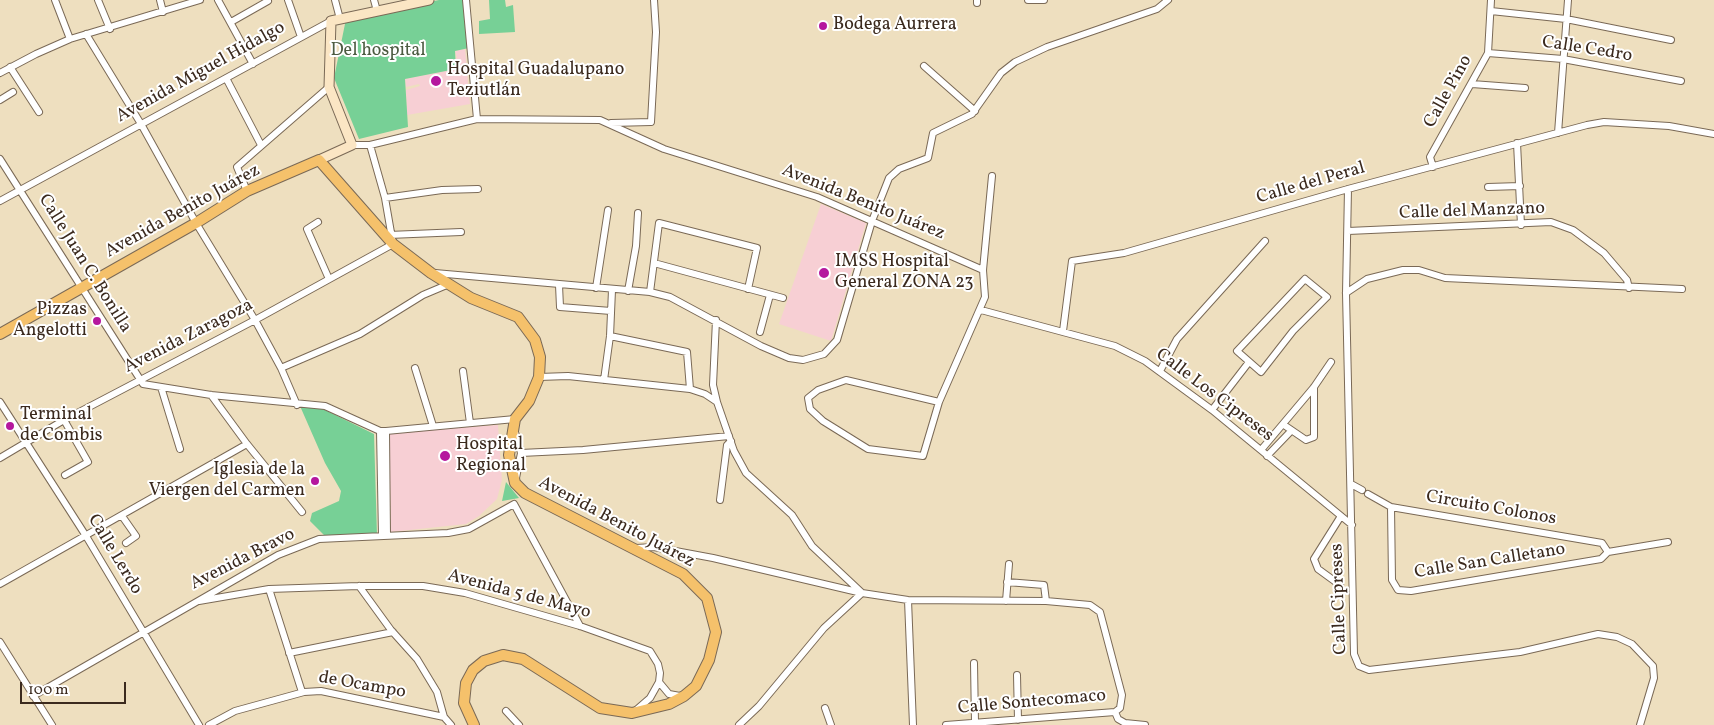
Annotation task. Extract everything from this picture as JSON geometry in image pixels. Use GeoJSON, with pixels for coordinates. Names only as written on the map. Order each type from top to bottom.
{"type":"FeatureCollection","features":[{"type":"Feature","properties":{"kind":"main road","name":"Avenida Miguel Hidalgo"},"geometry":{"type":"LineString","coordinates":[[331,21],[429,0]]}},
{"type":"Feature","properties":{"kind":"main road"},"geometry":{"type":"LineString","coordinates":[[319,160],[352,145],[329,82],[331,21]]}},
{"type":"Feature","properties":{"kind":"main road","name":"Avenida Benito Juárez"},"geometry":{"type":"LineString","coordinates":[[0,334],[247,192],[319,160],[390,238],[432,273],[471,298],[518,317],[535,340],[540,357],[539,377],[529,401],[515,423],[509,455],[515,483],[525,493],[630,549],[683,574],[707,598],[716,632],[705,668],[696,686],[684,696],[669,704],[632,713],[600,708],[523,659],[503,655],[484,661],[472,670],[466,682],[464,703],[474,725]]}},
{"type":"Feature","properties":{"kind":"street"},"geometry":{"type":"LineString","coordinates":[[54,0],[70,39]]}},
{"type":"Feature","properties":{"kind":"street"},"geometry":{"type":"LineString","coordinates":[[98,0],[110,28]]}},
{"type":"Feature","properties":{"kind":"street"},"geometry":{"type":"LineString","coordinates":[[160,0],[163,12]]}},
{"type":"Feature","properties":{"kind":"street"},"geometry":{"type":"LineString","coordinates":[[0,73],[70,39],[200,0]]}},
{"type":"Feature","properties":{"kind":"street"},"geometry":{"type":"LineString","coordinates":[[218,0],[253,64]]}},
{"type":"Feature","properties":{"kind":"street"},"geometry":{"type":"LineString","coordinates":[[288,0],[303,36]]}},
{"type":"Feature","properties":{"kind":"street"},"geometry":{"type":"LineString","coordinates":[[292,0],[303,36]]}},
{"type":"Feature","properties":{"kind":"street"},"geometry":{"type":"LineString","coordinates":[[335,0],[340,19]]}},
{"type":"Feature","properties":{"kind":"street"},"geometry":{"type":"LineString","coordinates":[[374,0],[377,11]]}},
{"type":"Feature","properties":{"kind":"street"},"geometry":{"type":"LineString","coordinates":[[466,0],[477,119]]}},
{"type":"Feature","properties":{"kind":"street"},"geometry":{"type":"LineString","coordinates":[[610,123],[651,122],[656,32],[654,0]]}},
{"type":"Feature","properties":{"kind":"street"},"geometry":{"type":"LineString","coordinates":[[1028,0],[1044,0]]}},
{"type":"Feature","properties":{"kind":"street","name":"Calle Pino"},"geometry":{"type":"LineString","coordinates":[[1433,167],[1430,157],[1488,53],[1491,0]]}},
{"type":"Feature","properties":{"kind":"street"},"geometry":{"type":"LineString","coordinates":[[1558,133],[1568,0]]}},
{"type":"Feature","properties":{"kind":"street"},"geometry":{"type":"LineString","coordinates":[[432,273],[650,292],[670,296],[761,346],[789,358],[803,360],[824,354],[837,340],[872,221],[889,178],[900,169],[928,158],[933,133],[975,111],[1001,73],[1015,62],[1047,47],[1157,9],[1168,1]]}},
{"type":"Feature","properties":{"kind":"street"},"geometry":{"type":"LineString","coordinates":[[230,22],[268,2]]}},
{"type":"Feature","properties":{"kind":"street"},"geometry":{"type":"LineString","coordinates":[[1490,11],[1566,19],[1671,40]]}},
{"type":"Feature","properties":{"kind":"street","name":"Avenida Miguel Hidalgo"},"geometry":{"type":"LineString","coordinates":[[0,201],[331,21]]}},
{"type":"Feature","properties":{"kind":"street"},"geometry":{"type":"LineString","coordinates":[[86,34],[141,124],[196,223],[255,320],[281,368],[297,405]]}},
{"type":"Feature","properties":{"kind":"street","name":"Calle Cedro"},"geometry":{"type":"LineString","coordinates":[[1488,53],[1564,59],[1681,81]]}},
{"type":"Feature","properties":{"kind":"street"},"geometry":{"type":"LineString","coordinates":[[924,66],[975,111]]}},
{"type":"Feature","properties":{"kind":"street"},"geometry":{"type":"LineString","coordinates":[[10,68],[39,112]]}},
{"type":"Feature","properties":{"kind":"street"},"geometry":{"type":"LineString","coordinates":[[226,78],[261,145]]}},
{"type":"Feature","properties":{"kind":"street"},"geometry":{"type":"LineString","coordinates":[[247,192],[237,167],[329,82]]}},
{"type":"Feature","properties":{"kind":"street"},"geometry":{"type":"LineString","coordinates":[[1472,84],[1525,88]]}},
{"type":"Feature","properties":{"kind":"street"},"geometry":{"type":"LineString","coordinates":[[0,100],[13,92]]}},
{"type":"Feature","properties":{"kind":"street","name":"Avenida Benito Juárez"},"geometry":{"type":"LineString","coordinates":[[352,145],[370,145],[477,119],[600,120],[664,149],[816,197],[983,270]]}},
{"type":"Feature","properties":{"kind":"street","name":"Calle del Peral"},"geometry":{"type":"LineString","coordinates":[[1063,331],[1072,261],[1124,253],[1348,189],[1517,143],[1604,122],[1669,126],[1714,134]]}},
{"type":"Feature","properties":{"kind":"street"},"geometry":{"type":"LineString","coordinates":[[1517,143],[1520,225]]}},
{"type":"Feature","properties":{"kind":"street"},"geometry":{"type":"LineString","coordinates":[[370,145],[384,198],[390,238],[461,232]]}},
{"type":"Feature","properties":{"kind":"street","name":"Calle Juan C. Bonilla"},"geometry":{"type":"LineString","coordinates":[[0,159],[140,381]]}},
{"type":"Feature","properties":{"kind":"street"},"geometry":{"type":"LineString","coordinates":[[940,402],[846,380],[818,390],[808,398],[810,409],[823,421],[868,449],[923,456],[940,402],[985,297],[983,270],[992,176]]}},
{"type":"Feature","properties":{"kind":"street"},"geometry":{"type":"LineString","coordinates":[[1488,187],[1520,186]]}},
{"type":"Feature","properties":{"kind":"street"},"geometry":{"type":"LineString","coordinates":[[384,198],[442,190],[478,189]]}},
{"type":"Feature","properties":{"kind":"street","name":"Calle Cipreses"},"geometry":{"type":"LineString","coordinates":[[1348,189],[1346,293],[1354,654],[1359,666],[1369,670],[1520,652],[1598,634],[1618,637],[1632,644],[1653,666],[1654,678],[1640,725]]}},
{"type":"Feature","properties":{"kind":"street"},"geometry":{"type":"LineString","coordinates":[[596,288],[608,210]]}},
{"type":"Feature","properties":{"kind":"street"},"geometry":{"type":"LineString","coordinates":[[628,291],[636,246],[638,214]]}},
{"type":"Feature","properties":{"kind":"street"},"geometry":{"type":"LineString","coordinates":[[318,222],[307,229],[329,279]]}},
{"type":"Feature","properties":{"kind":"street","name":"Calle del Manzano"},"geometry":{"type":"LineString","coordinates":[[1348,231],[1520,225],[1551,222],[1573,230],[1604,253],[1628,280],[1629,288]]}},
{"type":"Feature","properties":{"kind":"street"},"geometry":{"type":"LineString","coordinates":[[650,292],[659,223],[757,248],[748,289]]}},
{"type":"Feature","properties":{"kind":"street","name":"Avenida Zaragoza"},"geometry":{"type":"LineString","coordinates":[[0,458],[64,420],[329,279],[390,238]]}},
{"type":"Feature","properties":{"kind":"street"},"geometry":{"type":"LineString","coordinates":[[1160,371],[1178,339],[1265,241]]}},
{"type":"Feature","properties":{"kind":"street"},"geometry":{"type":"LineString","coordinates":[[654,263],[783,298]]}},
{"type":"Feature","properties":{"kind":"street"},"geometry":{"type":"LineString","coordinates":[[1346,293],[1367,279],[1403,270],[1420,270],[1445,278],[1682,289]]}},
{"type":"Feature","properties":{"kind":"street"},"geometry":{"type":"LineString","coordinates":[[1305,279],[1327,297],[1293,331],[1261,372],[1249,362],[1237,351],[1305,279]]}},
{"type":"Feature","properties":{"kind":"street"},"geometry":{"type":"LineString","coordinates":[[281,368],[360,334],[423,295],[449,284]]}},
{"type":"Feature","properties":{"kind":"street"},"geometry":{"type":"LineString","coordinates":[[559,285],[560,307],[611,311]]}},
{"type":"Feature","properties":{"kind":"street"},"geometry":{"type":"LineString","coordinates":[[604,380],[610,336],[612,290]]}},
{"type":"Feature","properties":{"kind":"street"},"geometry":{"type":"LineString","coordinates":[[760,332],[770,295]]}},
{"type":"Feature","properties":{"kind":"street","name":"Calle Los Cipreses"},"geometry":{"type":"LineString","coordinates":[[980,310],[1115,346],[1160,371],[1212,410],[1352,526]]}},
{"type":"Feature","properties":{"kind":"street"},"geometry":{"type":"LineString","coordinates":[[716,320],[713,386],[730,438],[746,473],[792,515],[812,546],[862,592]]}},
{"type":"Feature","properties":{"kind":"street"},"geometry":{"type":"LineString","coordinates":[[610,336],[687,352],[690,389]]}},
{"type":"Feature","properties":{"kind":"street"},"geometry":{"type":"LineString","coordinates":[[1212,410],[1249,362]]}},
{"type":"Feature","properties":{"kind":"street"},"geometry":{"type":"LineString","coordinates":[[1261,450],[1284,425],[1331,362]]}},
{"type":"Feature","properties":{"kind":"street"},"geometry":{"type":"LineString","coordinates":[[414,368],[433,426]]}},
{"type":"Feature","properties":{"kind":"street"},"geometry":{"type":"LineString","coordinates":[[463,371],[470,423]]}},
{"type":"Feature","properties":{"kind":"street"},"geometry":{"type":"LineString","coordinates":[[539,377],[568,376],[690,389],[705,394],[717,402]]}},
{"type":"Feature","properties":{"kind":"street"},"geometry":{"type":"LineString","coordinates":[[140,381],[161,387],[211,396],[325,406],[383,431],[470,423],[515,423],[521,453],[515,483]]}},
{"type":"Feature","properties":{"kind":"street"},"geometry":{"type":"LineString","coordinates":[[161,387],[180,449]]}},
{"type":"Feature","properties":{"kind":"street"},"geometry":{"type":"LineString","coordinates":[[1284,425],[1306,440],[1314,437],[1314,387]]}},
{"type":"Feature","properties":{"kind":"street"},"geometry":{"type":"LineString","coordinates":[[211,396],[302,512]]}},
{"type":"Feature","properties":{"kind":"street","name":"Calle Lerdo"},"geometry":{"type":"LineString","coordinates":[[0,402],[86,536],[199,725]]}},
{"type":"Feature","properties":{"kind":"street"},"geometry":{"type":"LineString","coordinates":[[64,420],[88,462],[65,475]]}},
{"type":"Feature","properties":{"kind":"street"},"geometry":{"type":"LineString","coordinates":[[1267,456],[1291,430]]}},
{"type":"Feature","properties":{"kind":"street"},"geometry":{"type":"LineString","coordinates":[[383,431],[384,536]]}},
{"type":"Feature","properties":{"kind":"street"},"geometry":{"type":"LineString","coordinates":[[521,453],[730,438]]}},
{"type":"Feature","properties":{"kind":"street"},"geometry":{"type":"LineString","coordinates":[[720,500],[727,445],[730,438]]}},
{"type":"Feature","properties":{"kind":"street"},"geometry":{"type":"LineString","coordinates":[[0,584],[247,444]]}},
{"type":"Feature","properties":{"kind":"street","name":"Circuito Colonos"},"geometry":{"type":"LineString","coordinates":[[1351,484],[1391,507],[1602,544],[1608,552]]}},
{"type":"Feature","properties":{"kind":"street","name":"Avenida Bravo"},"geometry":{"type":"LineString","coordinates":[[33,696],[278,555],[319,539],[469,529],[514,504],[580,626]]}},
{"type":"Feature","properties":{"kind":"street","name":"Calle San Calletano"},"geometry":{"type":"LineString","coordinates":[[1391,507],[1392,580],[1398,590],[1411,592],[1601,559],[1608,552]]}},
{"type":"Feature","properties":{"kind":"street"},"geometry":{"type":"LineString","coordinates":[[122,516],[136,536],[126,543]]}},
{"type":"Feature","properties":{"kind":"street"},"geometry":{"type":"LineString","coordinates":[[1340,586],[1318,569],[1314,559],[1341,516]]}},
{"type":"Feature","properties":{"kind":"street"},"geometry":{"type":"LineString","coordinates":[[1608,552],[1668,542]]}},
{"type":"Feature","properties":{"kind":"street"},"geometry":{"type":"LineString","coordinates":[[630,549],[664,549],[862,592],[908,600],[1046,601],[1090,605],[1100,612],[1122,695],[1118,719],[1125,723],[1145,725]]}},
{"type":"Feature","properties":{"kind":"street"},"geometry":{"type":"LineString","coordinates":[[1006,601],[1009,564]]}},
{"type":"Feature","properties":{"kind":"street"},"geometry":{"type":"LineString","coordinates":[[1007,582],[1044,586],[1046,601]]}},
{"type":"Feature","properties":{"kind":"street"},"geometry":{"type":"LineString","coordinates":[[360,586],[392,631],[417,659],[437,692],[444,718],[451,725]]}},
{"type":"Feature","properties":{"kind":"street","name":"Avenida 5 de Mayo"},"geometry":{"type":"LineString","coordinates":[[195,602],[270,589],[360,586],[424,586],[465,593],[580,626],[650,651],[658,664],[659,682]]}},
{"type":"Feature","properties":{"kind":"street"},"geometry":{"type":"LineString","coordinates":[[270,589],[303,692]]}},
{"type":"Feature","properties":{"kind":"street"},"geometry":{"type":"LineString","coordinates":[[739,725],[759,706],[824,628],[862,592]]}},
{"type":"Feature","properties":{"kind":"street"},"geometry":{"type":"LineString","coordinates":[[908,600],[913,725]]}},
{"type":"Feature","properties":{"kind":"street"},"geometry":{"type":"LineString","coordinates":[[290,651],[392,631]]}},
{"type":"Feature","properties":{"kind":"street"},"geometry":{"type":"LineString","coordinates":[[0,642],[52,725]]}},
{"type":"Feature","properties":{"kind":"street"},"geometry":{"type":"LineString","coordinates":[[974,663],[976,723]]}},
{"type":"Feature","properties":{"kind":"street"},"geometry":{"type":"LineString","coordinates":[[1016,675],[1018,720]]}},
{"type":"Feature","properties":{"kind":"street"},"geometry":{"type":"LineString","coordinates":[[632,713],[650,698],[659,682],[669,694],[684,696]]}},
{"type":"Feature","properties":{"kind":"street","name":"de Ocampo"},"geometry":{"type":"LineString","coordinates":[[209,725],[235,711],[303,692],[321,691],[444,718]]}},
{"type":"Feature","properties":{"kind":"street"},"geometry":{"type":"LineString","coordinates":[[825,708],[831,725]]}},
{"type":"Feature","properties":{"kind":"street","name":"Calle Sontecomaco"},"geometry":{"type":"LineString","coordinates":[[946,725],[1118,710]]}},
{"type":"Feature","properties":{"kind":"street"},"geometry":{"type":"LineString","coordinates":[[506,711],[519,725]]}},
{"type":"Feature","properties":{"kind":"shaded area","name":"Hospital Guadalupano Teziutlán"},"geometry":{"type":"Polygon","coordinates":[[[465,49],[470,104],[407,115],[406,90],[420,86],[419,84],[406,87],[405,79],[455,69],[455,59],[457,58],[455,51],[465,49]]]}},
{"type":"Feature","properties":{"kind":"shaded area","name":"IMSS Hospital General ZONA 23"},"geometry":{"type":"Polygon","coordinates":[[[821,204],[866,223],[831,341],[779,324],[821,204]]]}},
{"type":"Feature","properties":{"kind":"shaded area","name":"Hospital Regional"},"geometry":{"type":"Polygon","coordinates":[[[498,425],[502,480],[497,499],[479,516],[466,524],[391,532],[389,432],[498,425]]]}},
{"type":"Feature","properties":{"kind":"green space","name":"Del hospital"},"geometry":{"type":"Polygon","coordinates":[[[439,0],[465,0],[469,48],[455,51],[456,69],[405,79],[408,127],[359,139],[334,78],[346,19],[439,0]]]}},
{"type":"Feature","properties":{"kind":"green space"},"geometry":{"type":"Polygon","coordinates":[[[489,0],[505,0],[506,7],[513,5],[515,32],[479,34],[479,21],[490,19],[489,0]]]}},
{"type":"Feature","properties":{"kind":"green space"},"geometry":{"type":"Polygon","coordinates":[[[300,406],[323,409],[374,434],[377,535],[325,536],[310,521],[312,513],[339,501],[341,491],[325,463],[300,406]]]}},
{"type":"Feature","properties":{"kind":"green space"},"geometry":{"type":"Polygon","coordinates":[[[506,482],[519,498],[502,501],[506,482]]]}},
{"type":"Feature","properties":{"kind":"place","name":"Bodega Aurrera"},"geometry":{"type":"Point","coordinates":[823,26]}},
{"type":"Feature","properties":{"kind":"place","name":"Hospital Guadalupano Teziutlán"},"geometry":{"type":"Point","coordinates":[436,81]}},
{"type":"Feature","properties":{"kind":"place","name":"IMSS Hospital General ZONA 23"},"geometry":{"type":"Point","coordinates":[824,273]}},
{"type":"Feature","properties":{"kind":"place","name":"Pizzas Angelotti"},"geometry":{"type":"Point","coordinates":[97,321]}},
{"type":"Feature","properties":{"kind":"place","name":"Terminal de Combis"},"geometry":{"type":"Point","coordinates":[10,426]}},
{"type":"Feature","properties":{"kind":"place","name":"Hospital Regional"},"geometry":{"type":"Point","coordinates":[445,456]}},
{"type":"Feature","properties":{"kind":"place","name":"Iglesia de la Viergen del Carmen"},"geometry":{"type":"Point","coordinates":[315,481]}}]}
